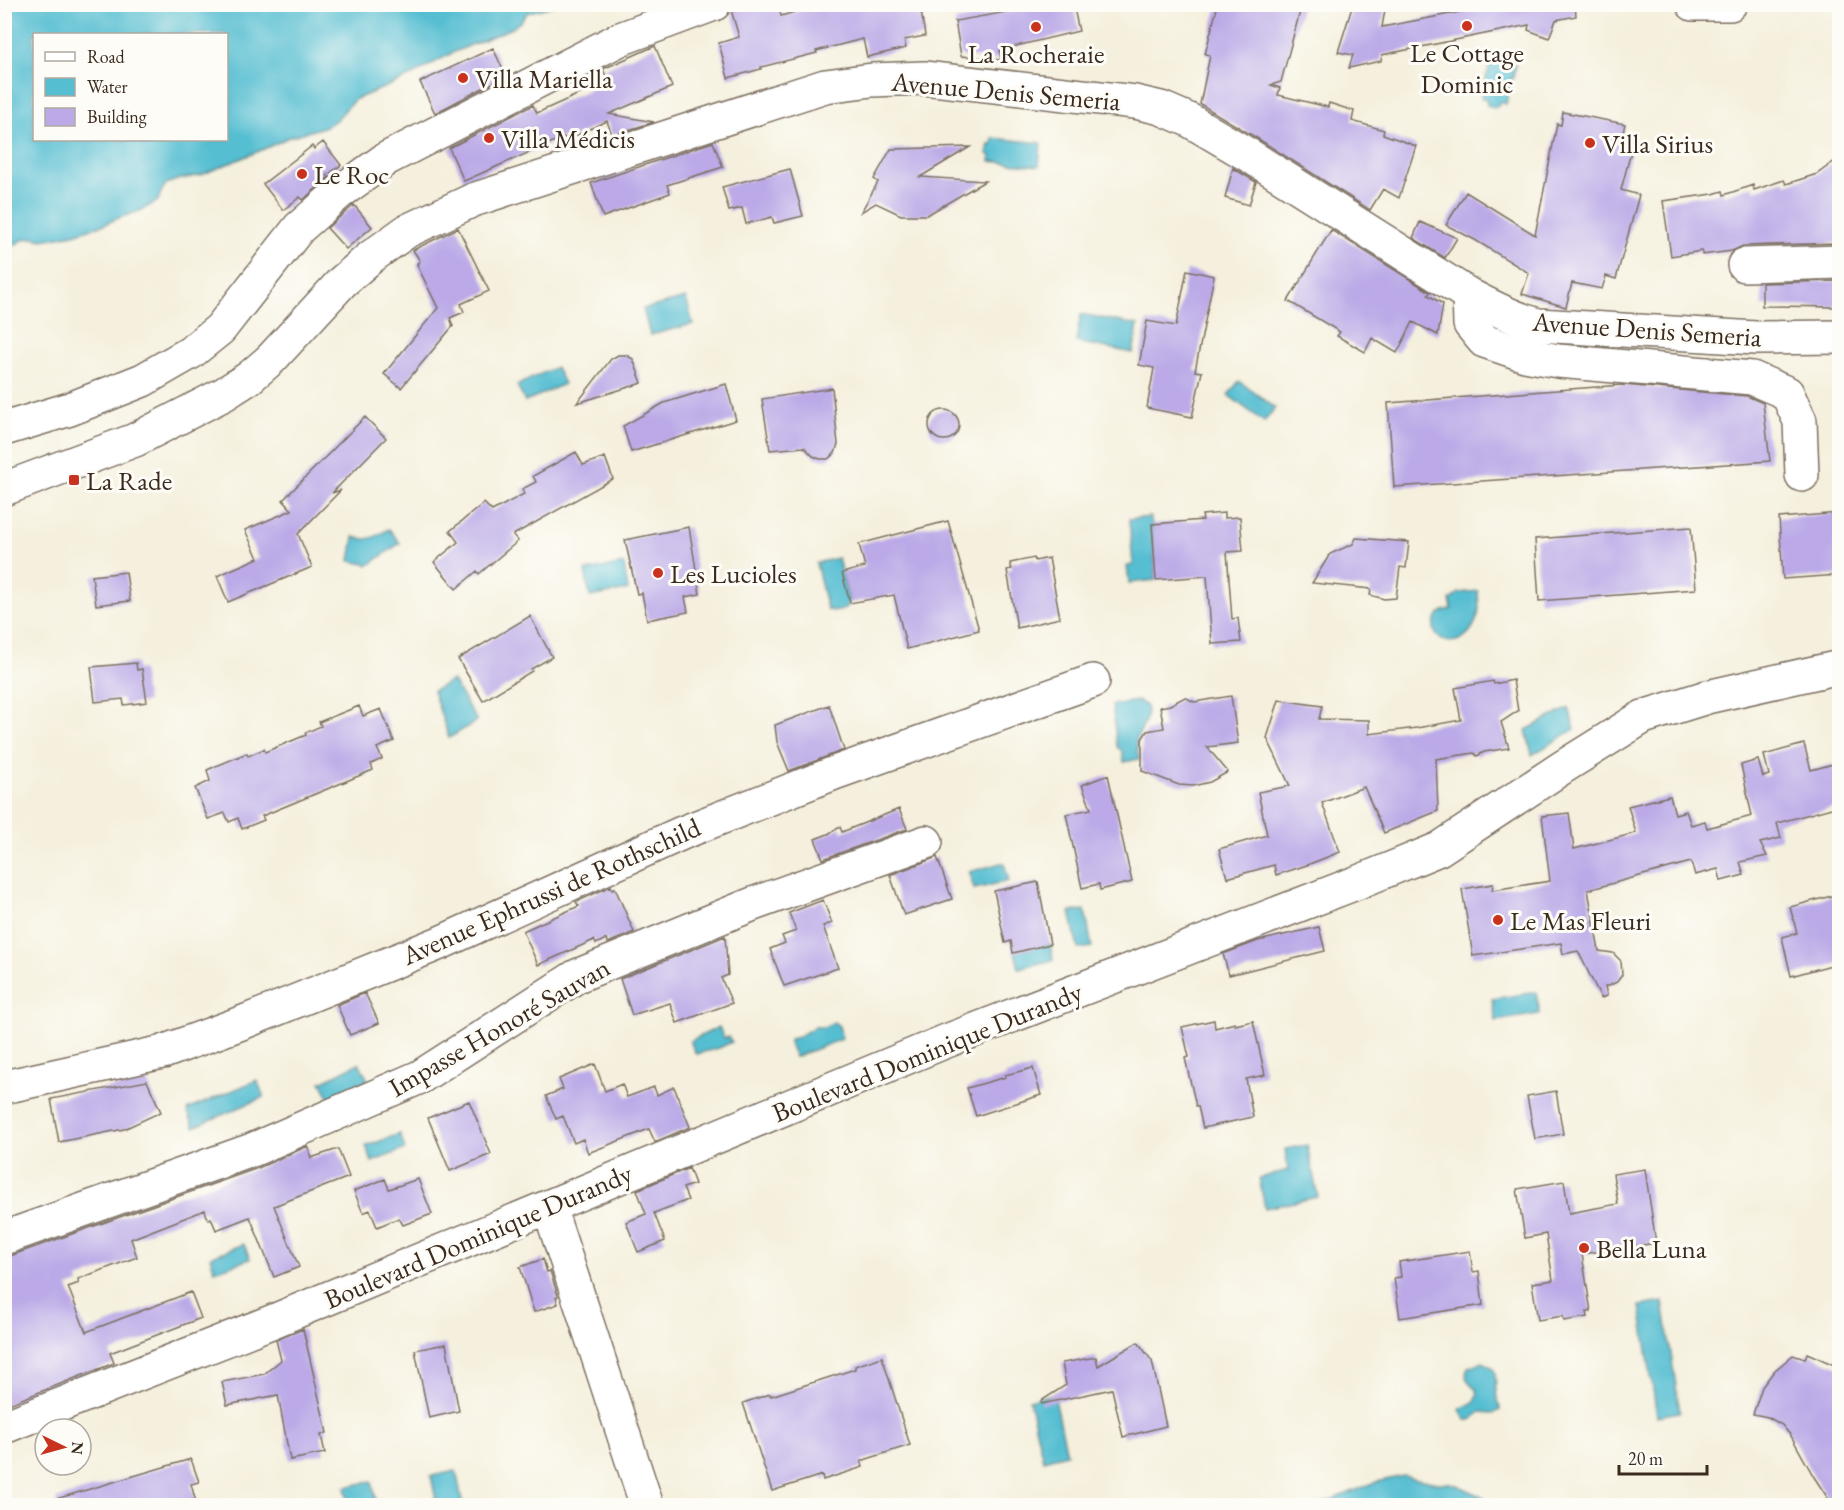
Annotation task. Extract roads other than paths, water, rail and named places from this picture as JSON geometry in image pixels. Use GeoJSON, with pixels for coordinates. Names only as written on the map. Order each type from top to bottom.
{"type":"FeatureCollection","features":[{"type":"Feature","properties":{"kind":"street"},"geometry":{"type":"LineString","coordinates":[[4,429],[69,409],[143,381],[190,353],[220,329],[299,228],[340,192],[386,159],[620,39],[714,4]]}},
{"type":"Feature","properties":{"kind":"street"},"geometry":{"type":"LineString","coordinates":[[1693,4],[1730,4]]}},
{"type":"Feature","properties":{"kind":"street","name":"Avenue Denis Semeria"},"geometry":{"type":"LineString","coordinates":[[4,489],[135,440],[224,394],[249,378],[271,359],[342,282],[407,231],[473,200],[825,86],[860,81],[924,78],[1135,102],[1161,108],[1189,120],[1250,156],[1469,295],[1506,315],[1538,325],[1755,338],[1839,337]]}},
{"type":"Feature","properties":{"kind":"street"},"geometry":{"type":"LineString","coordinates":[[1743,265],[1839,262]]}},
{"type":"Feature","properties":{"kind":"street"},"geometry":{"type":"LineString","coordinates":[[1469,295],[1470,324],[1484,341],[1525,355],[1558,362],[1752,378],[1787,393],[1800,421],[1802,475]]}},
{"type":"Feature","properties":{"kind":"street","name":"Boulevard Dominique Durandy"},"geometry":{"type":"LineString","coordinates":[[4,1427],[272,1322],[944,1042],[1345,888],[1439,849],[1643,717],[1707,697],[1839,667]]}},
{"type":"Feature","properties":{"kind":"street","name":"Avenue Ephrussi de Rothschild"},"geometry":{"type":"LineString","coordinates":[[4,1087],[163,1052],[244,1022],[440,943],[682,833],[837,772],[1094,681]]}},
{"type":"Feature","properties":{"kind":"street","name":"Impasse Honoré Sauvan"},"geometry":{"type":"LineString","coordinates":[[4,1238],[252,1150],[420,1077],[577,976],[753,904],[926,842]]}},
{"type":"Feature","properties":{"kind":"street"},"geometry":{"type":"LineString","coordinates":[[549,1207],[647,1506]]}},
{"type":"Feature","properties":{"kind":"water"},"geometry":{"type":"Polygon","coordinates":[[[5,4],[555,5],[527,13],[512,28],[452,53],[405,79],[354,100],[337,119],[327,126],[289,137],[201,175],[166,184],[158,201],[142,210],[74,234],[43,240],[24,239],[5,249],[5,4]]]}},
{"type":"Feature","properties":{"kind":"water"},"geometry":{"type":"Polygon","coordinates":[[[1502,56],[1508,58],[1509,64],[1516,65],[1506,104],[1499,102],[1498,106],[1493,108],[1487,105],[1486,99],[1481,98],[1491,59],[1497,60],[1502,56]]]}},
{"type":"Feature","properties":{"kind":"water"},"geometry":{"type":"Polygon","coordinates":[[[993,138],[1041,143],[1039,166],[990,161],[991,155],[987,154],[993,138]]]}},
{"type":"Feature","properties":{"kind":"water"},"geometry":{"type":"Polygon","coordinates":[[[686,298],[693,324],[650,335],[643,309],[686,298]]]}},
{"type":"Feature","properties":{"kind":"water"},"geometry":{"type":"Polygon","coordinates":[[[1081,314],[1138,325],[1133,353],[1076,342],[1081,314]]]}},
{"type":"Feature","properties":{"kind":"water"},"geometry":{"type":"Polygon","coordinates":[[[556,367],[564,384],[525,402],[517,385],[556,367]]]}},
{"type":"Feature","properties":{"kind":"water"},"geometry":{"type":"Polygon","coordinates":[[[1239,381],[1275,408],[1264,422],[1228,395],[1239,381]]]}},
{"type":"Feature","properties":{"kind":"water"},"geometry":{"type":"Polygon","coordinates":[[[1151,517],[1156,580],[1129,583],[1127,566],[1133,565],[1129,519],[1151,517]]]}},
{"type":"Feature","properties":{"kind":"water"},"geometry":{"type":"Polygon","coordinates":[[[389,529],[400,543],[369,565],[350,561],[354,537],[369,539],[389,529]]]}},
{"type":"Feature","properties":{"kind":"water"},"geometry":{"type":"Polygon","coordinates":[[[838,558],[849,603],[842,610],[834,611],[827,609],[816,563],[838,558]]]}},
{"type":"Feature","properties":{"kind":"water"},"geometry":{"type":"Polygon","coordinates":[[[624,564],[628,590],[590,597],[585,571],[624,564]]]}},
{"type":"Feature","properties":{"kind":"water"},"geometry":{"type":"Polygon","coordinates":[[[1478,591],[1479,612],[1472,628],[1465,637],[1456,641],[1448,642],[1441,639],[1434,627],[1436,618],[1443,611],[1452,609],[1450,600],[1459,593],[1478,591]]]}},
{"type":"Feature","properties":{"kind":"water"},"geometry":{"type":"Polygon","coordinates":[[[452,680],[477,721],[449,738],[433,691],[452,680]]]}},
{"type":"Feature","properties":{"kind":"water"},"geometry":{"type":"Polygon","coordinates":[[[1138,701],[1147,709],[1146,719],[1136,741],[1139,759],[1124,762],[1122,751],[1117,747],[1112,705],[1138,701]]]}},
{"type":"Feature","properties":{"kind":"water"},"geometry":{"type":"Polygon","coordinates":[[[1569,708],[1575,729],[1532,755],[1526,730],[1569,708]]]}},
{"type":"Feature","properties":{"kind":"water"},"geometry":{"type":"Polygon","coordinates":[[[1004,863],[1009,881],[974,889],[969,872],[1004,863]]]}},
{"type":"Feature","properties":{"kind":"water"},"geometry":{"type":"Polygon","coordinates":[[[1085,910],[1092,947],[1078,949],[1070,912],[1085,910]]]}},
{"type":"Feature","properties":{"kind":"water"},"geometry":{"type":"Polygon","coordinates":[[[1050,944],[1053,960],[1019,968],[1015,952],[1050,944]]]}},
{"type":"Feature","properties":{"kind":"water"},"geometry":{"type":"Polygon","coordinates":[[[1536,992],[1540,1014],[1496,1021],[1492,999],[1536,992]]]}},
{"type":"Feature","properties":{"kind":"water"},"geometry":{"type":"Polygon","coordinates":[[[834,1022],[839,1026],[842,1039],[795,1057],[790,1046],[790,1039],[814,1027],[824,1027],[834,1022]]]}},
{"type":"Feature","properties":{"kind":"water"},"geometry":{"type":"Polygon","coordinates":[[[719,1027],[724,1038],[729,1037],[732,1042],[696,1054],[690,1041],[719,1027]]]}},
{"type":"Feature","properties":{"kind":"water"},"geometry":{"type":"Polygon","coordinates":[[[359,1063],[368,1080],[330,1099],[321,1082],[359,1063]]]}},
{"type":"Feature","properties":{"kind":"water"},"geometry":{"type":"Polygon","coordinates":[[[257,1080],[264,1097],[194,1127],[187,1110],[257,1080]]]}},
{"type":"Feature","properties":{"kind":"water"},"geometry":{"type":"Polygon","coordinates":[[[400,1134],[405,1149],[372,1162],[366,1146],[400,1134]]]}},
{"type":"Feature","properties":{"kind":"water"},"geometry":{"type":"Polygon","coordinates":[[[1307,1145],[1318,1197],[1265,1208],[1259,1178],[1288,1170],[1285,1149],[1307,1145]]]}},
{"type":"Feature","properties":{"kind":"water"},"geometry":{"type":"Polygon","coordinates":[[[244,1244],[250,1259],[215,1271],[210,1257],[244,1244]]]}},
{"type":"Feature","properties":{"kind":"water"},"geometry":{"type":"Polygon","coordinates":[[[1663,1302],[1680,1412],[1657,1416],[1640,1306],[1663,1302]]]}},
{"type":"Feature","properties":{"kind":"water"},"geometry":{"type":"Polygon","coordinates":[[[1481,1362],[1494,1369],[1500,1410],[1494,1413],[1480,1412],[1471,1420],[1465,1420],[1460,1409],[1474,1402],[1478,1393],[1467,1379],[1466,1372],[1468,1367],[1481,1362]]]}},
{"type":"Feature","properties":{"kind":"water"},"geometry":{"type":"Polygon","coordinates":[[[1054,1394],[1067,1454],[1043,1460],[1029,1400],[1054,1394]]]}},
{"type":"Feature","properties":{"kind":"water"},"geometry":{"type":"Polygon","coordinates":[[[456,1471],[463,1505],[437,1505],[431,1476],[456,1471]]]}},
{"type":"Feature","properties":{"kind":"water"},"geometry":{"type":"Polygon","coordinates":[[[1403,1476],[1437,1483],[1451,1483],[1479,1495],[1494,1505],[1319,1505],[1376,1482],[1403,1476]]]}},
{"type":"Feature","properties":{"kind":"water"},"geometry":{"type":"Polygon","coordinates":[[[372,1481],[377,1505],[349,1505],[345,1487],[372,1481]]]}},
{"type":"Feature","properties":{"kind":"place","name":"Le Cottage Dominic"},"geometry":{"type":"Point","coordinates":[1467,26]}},
{"type":"Feature","properties":{"kind":"place","name":"La Rocheraie"},"geometry":{"type":"Point","coordinates":[1036,27]}},
{"type":"Feature","properties":{"kind":"place","name":"Villa Mariella"},"geometry":{"type":"Point","coordinates":[463,78]}},
{"type":"Feature","properties":{"kind":"place","name":"Villa Médicis"},"geometry":{"type":"Point","coordinates":[489,138]}},
{"type":"Feature","properties":{"kind":"place","name":"Villa Sirius"},"geometry":{"type":"Point","coordinates":[1590,143]}},
{"type":"Feature","properties":{"kind":"place","name":"Le Roc"},"geometry":{"type":"Point","coordinates":[302,174]}},
{"type":"Feature","properties":{"kind":"place","name":"La Rade"},"geometry":{"type":"Point","coordinates":[74,480]}},
{"type":"Feature","properties":{"kind":"place","name":"Les Lucioles"},"geometry":{"type":"Point","coordinates":[658,573]}},
{"type":"Feature","properties":{"kind":"place","name":"Le Mas Fleuri"},"geometry":{"type":"Point","coordinates":[1498,920]}},
{"type":"Feature","properties":{"kind":"place","name":"Bella Luna"},"geometry":{"type":"Point","coordinates":[1584,1248]}}]}
